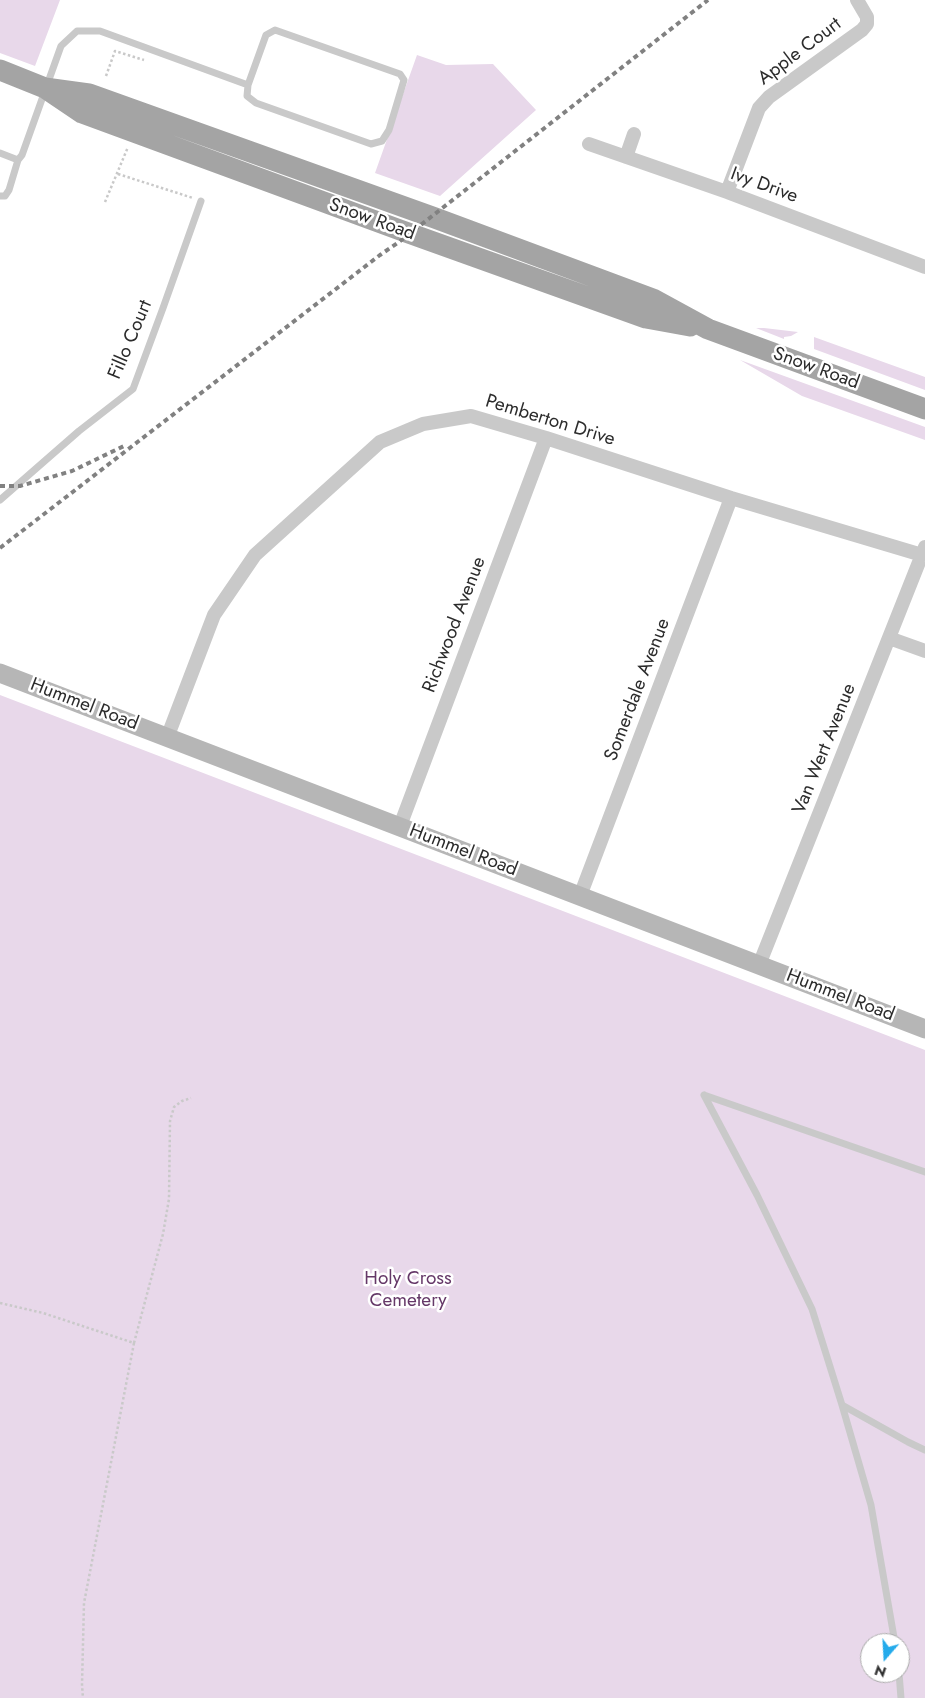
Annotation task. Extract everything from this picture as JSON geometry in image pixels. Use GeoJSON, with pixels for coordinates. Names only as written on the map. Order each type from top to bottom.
{"type":"FeatureCollection","features":[{"type":"Feature","properties":{"kind":"main road","name":"Snow Road"},"geometry":{"type":"LineString","coordinates":[[0,70],[45,88],[89,94],[537,255],[652,298],[708,329],[925,409]]}},
{"type":"Feature","properties":{"kind":"street","name":"Apple Court"},"geometry":{"type":"LineString","coordinates":[[727,192],[759,108],[769,97],[862,30],[867,24],[867,17],[857,0]]}},
{"type":"Feature","properties":{"kind":"street"},"geometry":{"type":"LineString","coordinates":[[626,157],[634,134]]}},
{"type":"Feature","properties":{"kind":"street","name":"Ivy Drive"},"geometry":{"type":"LineString","coordinates":[[589,144],[727,192],[925,267]]}},
{"type":"Feature","properties":{"kind":"street","name":"Pemberton Drive"},"geometry":{"type":"LineString","coordinates":[[167,738],[214,615],[255,555],[380,442],[423,424],[471,416],[546,438],[731,498],[923,550]]}},
{"type":"Feature","properties":{"kind":"street","name":"Richwood Avenue"},"geometry":{"type":"LineString","coordinates":[[400,826],[546,438]]}},
{"type":"Feature","properties":{"kind":"street","name":"Somerdale Avenue"},"geometry":{"type":"LineString","coordinates":[[580,896],[731,498]]}},
{"type":"Feature","properties":{"kind":"street","name":"Van Wert Avenue"},"geometry":{"type":"LineString","coordinates":[[759,965],[923,550]]}},
{"type":"Feature","properties":{"kind":"street"},"geometry":{"type":"LineString","coordinates":[[889,638],[925,651]]}},
{"type":"Feature","properties":{"kind":"street","name":"Hummel Road"},"geometry":{"type":"LineString","coordinates":[[0,673],[925,1029]]}},
{"type":"Feature","properties":{"kind":"lane"},"geometry":{"type":"LineString","coordinates":[[275,30],[400,74],[404,80],[389,130],[382,141],[371,144],[256,103],[247,96],[248,85],[266,35],[275,30]]}},
{"type":"Feature","properties":{"kind":"lane"},"geometry":{"type":"LineString","coordinates":[[0,196],[5,196],[9,190],[18,160],[22,155],[61,46],[77,31],[100,31],[248,85]]}},
{"type":"Feature","properties":{"kind":"lane"},"geometry":{"type":"LineString","coordinates":[[0,153],[18,160]]}},
{"type":"Feature","properties":{"kind":"lane","name":"Fillo Court"},"geometry":{"type":"LineString","coordinates":[[0,500],[79,431],[132,389],[201,201]]}},
{"type":"Feature","properties":{"kind":"lane"},"geometry":{"type":"LineString","coordinates":[[893,1633],[871,1505],[812,1309],[757,1195],[704,1095],[925,1172]]}},
{"type":"Feature","properties":{"kind":"lane"},"geometry":{"type":"LineString","coordinates":[[842,1405],[925,1450]]}},
{"type":"Feature","properties":{"kind":"lane"},"geometry":{"type":"LineString","coordinates":[[900,1683],[901,1698]]}},
{"type":"Feature","properties":{"kind":"path"},"geometry":{"type":"LineString","coordinates":[[106,76],[115,52],[146,61]]}},
{"type":"Feature","properties":{"kind":"path"},"geometry":{"type":"LineString","coordinates":[[105,202],[130,141]]}},
{"type":"Feature","properties":{"kind":"path"},"geometry":{"type":"LineString","coordinates":[[118,174],[201,201]]}},
{"type":"Feature","properties":{"kind":"path"},"geometry":{"type":"LineString","coordinates":[[83,1698],[84,1603],[134,1343],[163,1234],[169,1199],[170,1121],[174,1108],[182,1101],[191,1098]]}},
{"type":"Feature","properties":{"kind":"path"},"geometry":{"type":"LineString","coordinates":[[0,1303],[43,1313],[134,1343]]}},
{"type":"Feature","properties":{"kind":"green space"},"geometry":{"type":"Polygon","coordinates":[[[0,0],[60,0],[35,66],[0,53],[0,0]]]}},
{"type":"Feature","properties":{"kind":"green space"},"geometry":{"type":"Polygon","coordinates":[[[417,55],[446,65],[493,64],[536,110],[440,196],[375,173],[417,55]]]}},
{"type":"Feature","properties":{"kind":"green space"},"geometry":{"type":"Polygon","coordinates":[[[756,328],[798,332],[784,337],[784,339],[756,328]]]}},
{"type":"Feature","properties":{"kind":"green space"},"geometry":{"type":"Polygon","coordinates":[[[814,337],[925,377],[925,390],[814,349],[814,337]]]}},
{"type":"Feature","properties":{"kind":"green space"},"geometry":{"type":"Polygon","coordinates":[[[740,360],[925,427],[925,440],[802,396],[740,360]]]}},
{"type":"Feature","properties":{"kind":"green space","name":"Holy Cross Cemetery"},"geometry":{"type":"Polygon","coordinates":[[[0,695],[925,1050],[925,1698],[0,1698],[0,695]]]}},
{"type":"Feature","properties":{"kind":"railway"},"geometry":{"type":"LineString","coordinates":[[0,548],[399,242],[708,0]]}},
{"type":"Feature","properties":{"kind":"railway"},"geometry":{"type":"LineString","coordinates":[[0,486],[20,486],[72,471],[124,446]]}}]}
